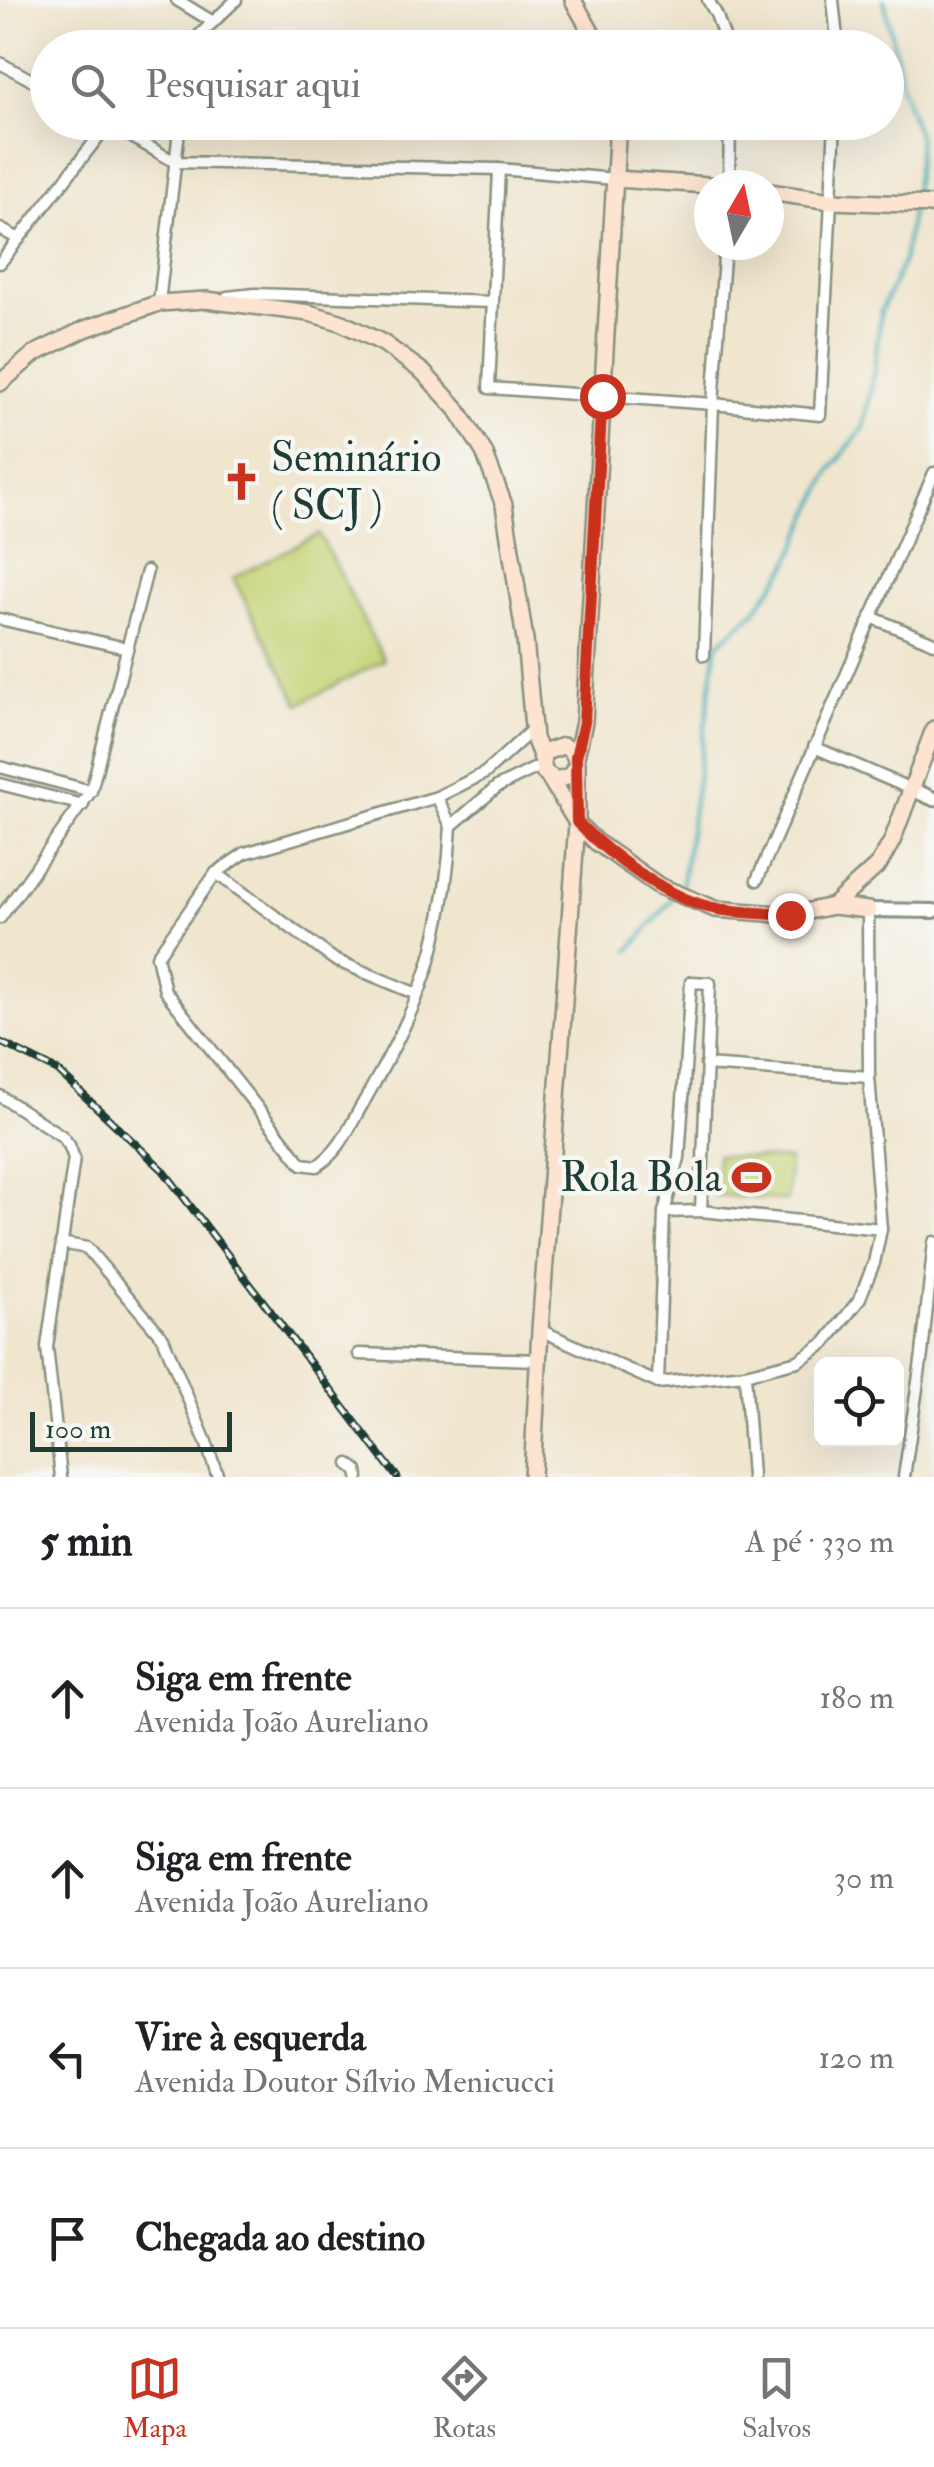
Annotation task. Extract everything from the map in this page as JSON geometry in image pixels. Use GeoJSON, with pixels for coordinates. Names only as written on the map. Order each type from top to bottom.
{"type":"FeatureCollection","features":[{"type":"Feature","properties":{"kind":"main road"},"geometry":{"type":"LineString","coordinates":[[573,0],[590,30]]}},
{"type":"Feature","properties":{"kind":"main road"},"geometry":{"type":"LineString","coordinates":[[557,759],[584,722],[617,140]]}},
{"type":"Feature","properties":{"kind":"main road"},"geometry":{"type":"LineString","coordinates":[[615,179],[694,184]]}},
{"type":"Feature","properties":{"kind":"main road"},"geometry":{"type":"LineString","coordinates":[[784,194],[830,201],[934,205]]}},
{"type":"Feature","properties":{"kind":"main road"},"geometry":{"type":"LineString","coordinates":[[0,383],[34,354],[85,328],[159,303],[206,300],[309,312],[340,322],[383,344],[423,372],[458,408],[484,452],[504,505],[536,744],[557,759],[577,822],[532,1477]]}},
{"type":"Feature","properties":{"kind":"main road"},"geometry":{"type":"LineString","coordinates":[[833,906],[880,864],[934,729]]}},
{"type":"Feature","properties":{"kind":"main road"},"geometry":{"type":"LineString","coordinates":[[557,759],[577,822],[596,842],[659,886],[715,909],[790,915],[833,906],[868,910]]}},
{"type":"Feature","properties":{"kind":"street"},"geometry":{"type":"LineString","coordinates":[[176,0],[213,22]]}},
{"type":"Feature","properties":{"kind":"street"},"geometry":{"type":"LineString","coordinates":[[205,30],[236,0]]}},
{"type":"Feature","properties":{"kind":"street"},"geometry":{"type":"LineString","coordinates":[[708,0],[722,30]]}},
{"type":"Feature","properties":{"kind":"street"},"geometry":{"type":"LineString","coordinates":[[833,0],[836,30]]}},
{"type":"Feature","properties":{"kind":"street"},"geometry":{"type":"LineString","coordinates":[[0,63],[30,80]]}},
{"type":"Feature","properties":{"kind":"street"},"geometry":{"type":"LineString","coordinates":[[0,263],[95,140]]}},
{"type":"Feature","properties":{"kind":"street"},"geometry":{"type":"LineString","coordinates":[[137,140],[175,162],[499,169],[615,179]]}},
{"type":"Feature","properties":{"kind":"street"},"geometry":{"type":"LineString","coordinates":[[159,303],[178,140]]}},
{"type":"Feature","properties":{"kind":"street"},"geometry":{"type":"LineString","coordinates":[[729,170],[730,140]]}},
{"type":"Feature","properties":{"kind":"street"},"geometry":{"type":"LineString","coordinates":[[499,169],[489,388],[820,415],[834,140]]}},
{"type":"Feature","properties":{"kind":"street"},"geometry":{"type":"LineString","coordinates":[[0,229],[19,240]]}},
{"type":"Feature","properties":{"kind":"street"},"geometry":{"type":"LineString","coordinates":[[704,655],[713,404],[724,260]]}},
{"type":"Feature","properties":{"kind":"street"},"geometry":{"type":"LineString","coordinates":[[206,300],[255,294],[491,302]]}},
{"type":"Feature","properties":{"kind":"street"},"geometry":{"type":"LineString","coordinates":[[757,880],[934,473]]}},
{"type":"Feature","properties":{"kind":"street"},"geometry":{"type":"LineString","coordinates":[[0,918],[92,791],[147,571]]}},
{"type":"Feature","properties":{"kind":"street"},"geometry":{"type":"LineString","coordinates":[[871,617],[934,643]]}},
{"type":"Feature","properties":{"kind":"street"},"geometry":{"type":"LineString","coordinates":[[0,618],[126,648]]}},
{"type":"Feature","properties":{"kind":"street"},"geometry":{"type":"LineString","coordinates":[[436,797],[451,826],[448,867],[433,950],[418,994],[391,1054],[334,1155],[317,1166],[302,1164],[165,991],[158,956],[216,873],[246,853],[436,797],[485,773],[536,724]]}},
{"type":"Feature","properties":{"kind":"street"},"geometry":{"type":"LineString","coordinates":[[814,747],[934,799]]}},
{"type":"Feature","properties":{"kind":"street"},"geometry":{"type":"LineString","coordinates":[[451,826],[497,786],[557,759]]}},
{"type":"Feature","properties":{"kind":"street"},"geometry":{"type":"LineString","coordinates":[[0,767],[92,791]]}},
{"type":"Feature","properties":{"kind":"street"},"geometry":{"type":"LineString","coordinates":[[485,773],[497,786]]}},
{"type":"Feature","properties":{"kind":"street"},"geometry":{"type":"LineString","coordinates":[[28,791],[32,776]]}},
{"type":"Feature","properties":{"kind":"street"},"geometry":{"type":"LineString","coordinates":[[0,784],[83,805]]}},
{"type":"Feature","properties":{"kind":"street"},"geometry":{"type":"LineString","coordinates":[[216,873],[335,960],[418,994]]}},
{"type":"Feature","properties":{"kind":"street"},"geometry":{"type":"LineString","coordinates":[[540,1330],[658,1383],[745,1374],[798,1360],[826,1342],[859,1300],[874,1263],[881,1229],[869,1077],[868,910],[934,911]]}},
{"type":"Feature","properties":{"kind":"street"},"geometry":{"type":"LineString","coordinates":[[658,1383],[664,1212],[679,1158],[691,982],[710,983],[700,1211]]}},
{"type":"Feature","properties":{"kind":"street"},"geometry":{"type":"LineString","coordinates":[[706,1065],[869,1077]]}},
{"type":"Feature","properties":{"kind":"street"},"geometry":{"type":"LineString","coordinates":[[0,1096],[62,1136],[74,1158],[47,1347],[61,1477]]}},
{"type":"Feature","properties":{"kind":"street"},"geometry":{"type":"LineString","coordinates":[[664,1212],[700,1211],[881,1229]]}},
{"type":"Feature","properties":{"kind":"street"},"geometry":{"type":"LineString","coordinates":[[904,1477],[928,1355],[934,1242]]}},
{"type":"Feature","properties":{"kind":"street"},"geometry":{"type":"LineString","coordinates":[[61,1243],[88,1248],[163,1338],[218,1477]]}},
{"type":"Feature","properties":{"kind":"street"},"geometry":{"type":"LineString","coordinates":[[359,1354],[538,1360]]}},
{"type":"Feature","properties":{"kind":"street"},"geometry":{"type":"LineString","coordinates":[[745,1374],[752,1477]]}},
{"type":"Feature","properties":{"kind":"street"},"geometry":{"type":"LineString","coordinates":[[350,1464],[358,1477]]}},
{"type":"Feature","properties":{"kind":"green space"},"geometry":{"type":"Polygon","coordinates":[[[319,534],[384,660],[299,704],[233,578],[319,534]]]}},
{"type":"Feature","properties":{"kind":"green space","name":"Rola Bola"},"geometry":{"type":"Polygon","coordinates":[[[717,1155],[789,1160],[787,1201],[714,1195],[717,1155]]]}},
{"type":"Feature","properties":{"kind":"waterway"},"geometry":{"type":"LineString","coordinates":[[884,0],[890,30]]}},
{"type":"Feature","properties":{"kind":"waterway"},"geometry":{"type":"LineString","coordinates":[[904,93],[919,138],[914,198]]}},
{"type":"Feature","properties":{"kind":"waterway"},"geometry":{"type":"LineString","coordinates":[[681,890],[717,645],[754,612],[787,567],[830,471],[863,428],[881,311],[903,262],[912,207]]}},
{"type":"Feature","properties":{"kind":"waterway"},"geometry":{"type":"LineString","coordinates":[[629,951],[674,897]]}},
{"type":"Feature","properties":{"kind":"railway"},"geometry":{"type":"LineString","coordinates":[[0,1042],[58,1071],[163,1170],[397,1477]]}},
{"type":"Feature","properties":{"kind":"place","name":"Seminário ( SCJ )"},"geometry":{"type":"Point","coordinates":[241,482]}},
{"type":"Feature","properties":{"kind":"place","name":"Rola Bola"},"geometry":{"type":"Point","coordinates":[752,1178]}},
{"type":"Feature","properties":{"kind":"route"},"geometry":{"type":"LineString","coordinates":[[602,396],[584,722],[576,757],[577,822],[596,842],[659,886],[715,909],[790,915]]}}]}
